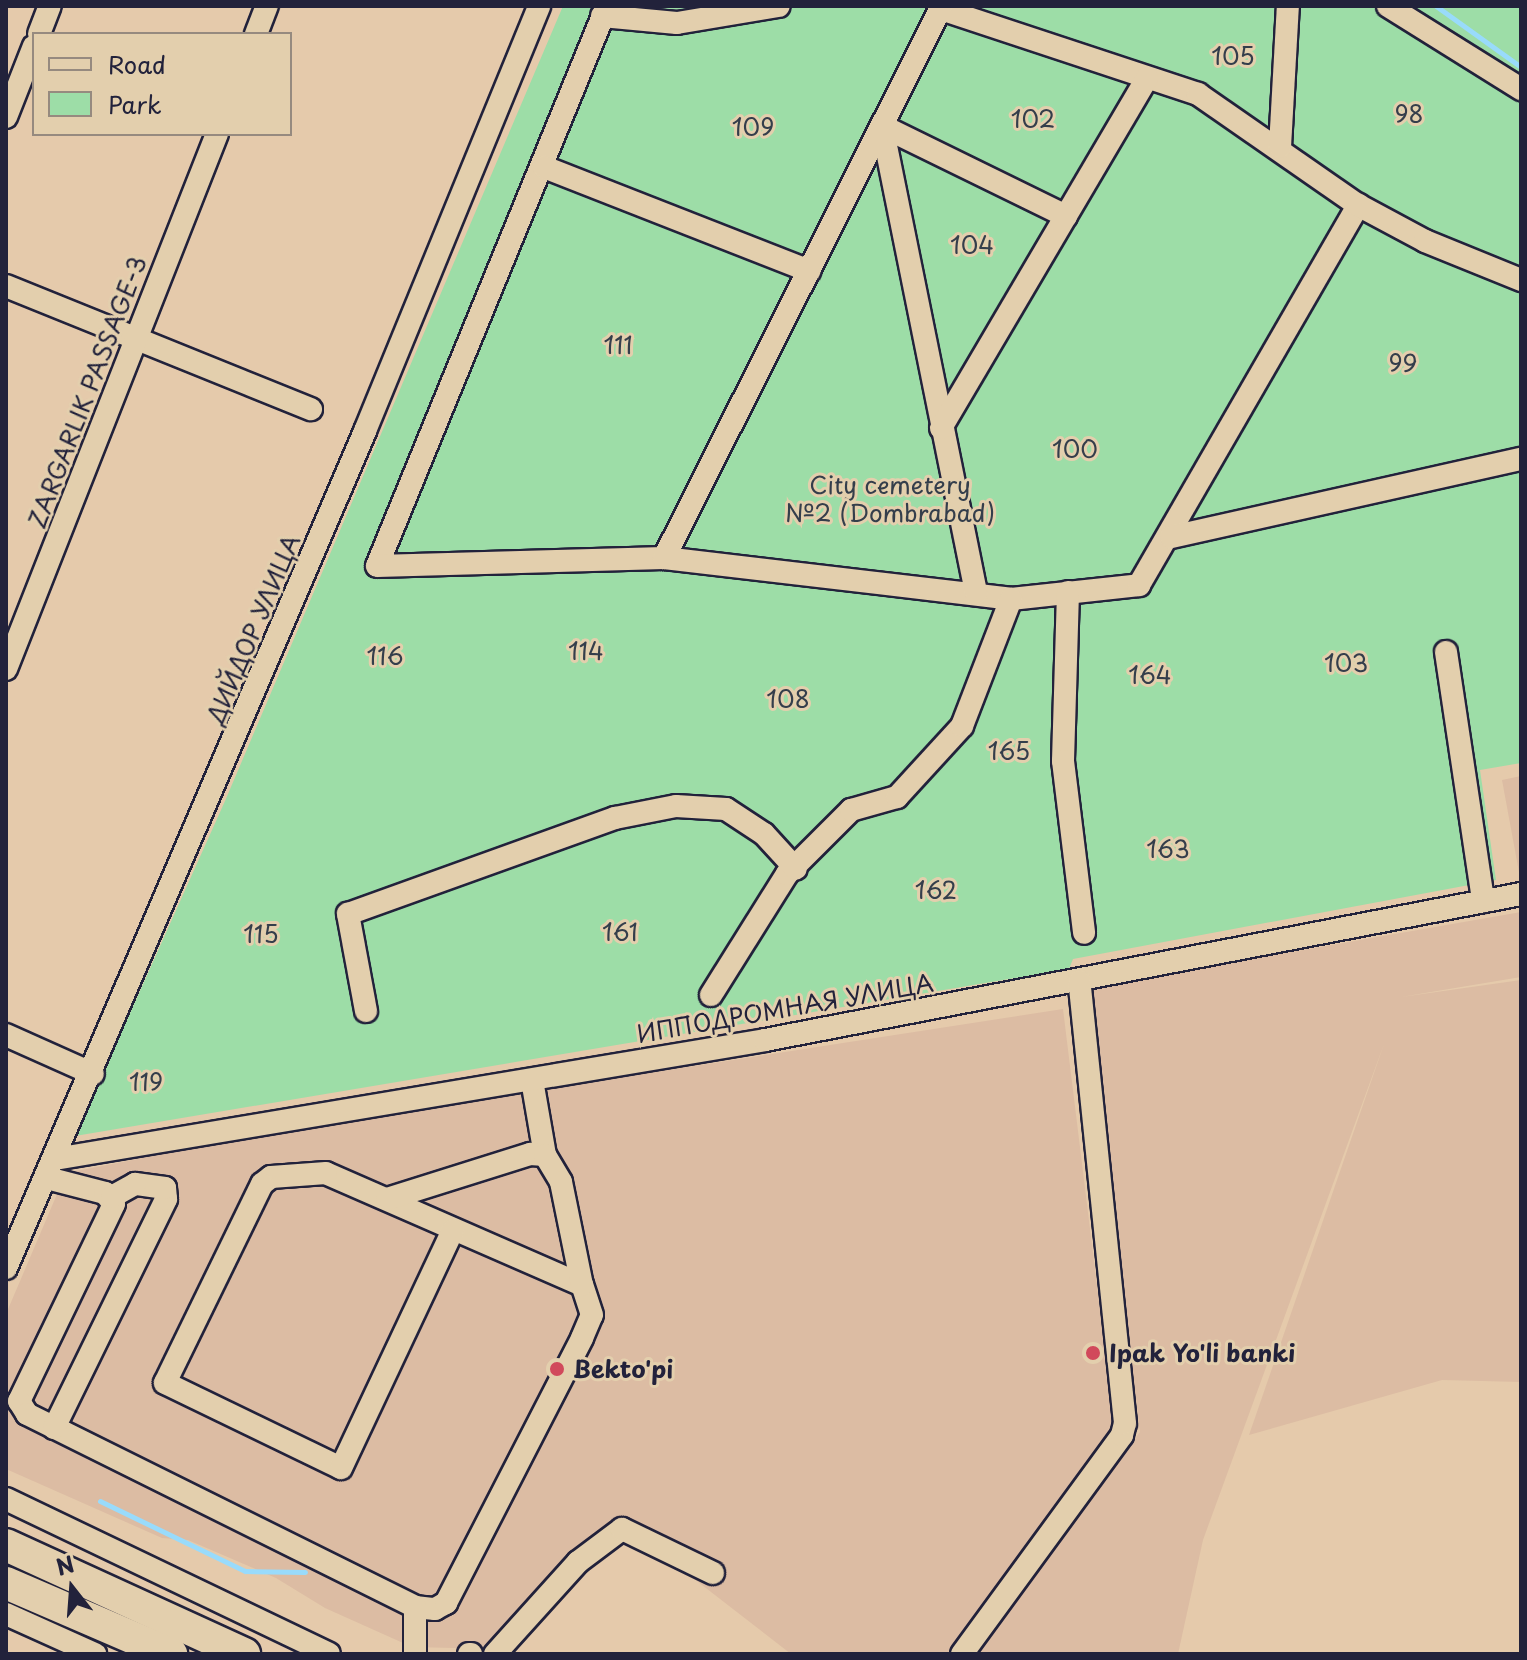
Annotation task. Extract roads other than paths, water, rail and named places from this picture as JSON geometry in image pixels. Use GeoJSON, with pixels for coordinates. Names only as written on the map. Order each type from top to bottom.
{"type":"FeatureCollection","features":[{"type":"Feature","properties":{"kind":"highway"},"geometry":{"type":"LineString","coordinates":[[6,1545],[244,1654]]}},
{"type":"Feature","properties":{"kind":"highway"},"geometry":{"type":"LineString","coordinates":[[6,1583],[105,1644],[171,1654]]}},
{"type":"Feature","properties":{"kind":"street"},"geometry":{"type":"LineString","coordinates":[[40,32],[50,6]]}},
{"type":"Feature","properties":{"kind":"street"},"geometry":{"type":"LineString","coordinates":[[257,32],[267,6]]}},
{"type":"Feature","properties":{"kind":"street","name":"ДИЙДОР УЛИЦА"},"geometry":{"type":"LineString","coordinates":[[6,1268],[93,1074],[539,6]]}},
{"type":"Feature","properties":{"kind":"street"},"geometry":{"type":"LineString","coordinates":[[779,6],[677,23],[605,11],[544,167],[377,566],[664,558],[1011,599],[1139,585],[1171,537],[1358,205]]}},
{"type":"Feature","properties":{"kind":"street"},"geometry":{"type":"LineString","coordinates":[[1280,147],[1288,6]]}},
{"type":"Feature","properties":{"kind":"street"},"geometry":{"type":"LineString","coordinates":[[1388,6],[1521,89]]}},
{"type":"Feature","properties":{"kind":"street"},"geometry":{"type":"LineString","coordinates":[[664,558],[942,8],[1198,94],[1280,147],[1358,205],[1425,241],[1521,280]]}},
{"type":"Feature","properties":{"kind":"street"},"geometry":{"type":"LineString","coordinates":[[6,117],[32,51]]}},
{"type":"Feature","properties":{"kind":"street"},"geometry":{"type":"LineString","coordinates":[[941,428],[1147,78]]}},
{"type":"Feature","properties":{"kind":"street"},"geometry":{"type":"LineString","coordinates":[[882,126],[1066,216]]}},
{"type":"Feature","properties":{"kind":"street"},"geometry":{"type":"LineString","coordinates":[[882,126],[976,594]]}},
{"type":"Feature","properties":{"kind":"street","name":"ZARGARLIK PASSAGE-3"},"geometry":{"type":"LineString","coordinates":[[6,669],[216,136]]}},
{"type":"Feature","properties":{"kind":"street"},"geometry":{"type":"LineString","coordinates":[[544,167],[809,271]]}},
{"type":"Feature","properties":{"kind":"street"},"geometry":{"type":"LineString","coordinates":[[6,286],[311,409]]}},
{"type":"Feature","properties":{"kind":"street"},"geometry":{"type":"LineString","coordinates":[[1171,537],[1521,459]]}},
{"type":"Feature","properties":{"kind":"street"},"geometry":{"type":"LineString","coordinates":[[1068,592],[1063,761],[1084,933]]}},
{"type":"Feature","properties":{"kind":"street"},"geometry":{"type":"LineString","coordinates":[[711,995],[787,874],[796,869],[851,810],[897,797],[962,726],[1011,599]]}},
{"type":"Feature","properties":{"kind":"street"},"geometry":{"type":"LineString","coordinates":[[1446,652],[1483,901]]}},
{"type":"Feature","properties":{"kind":"street"},"geometry":{"type":"LineString","coordinates":[[366,1011],[348,914],[602,822],[676,806],[726,809],[764,834],[796,869]]}},
{"type":"Feature","properties":{"kind":"street","name":"ИППОДРОМНАЯ УЛИЦА"},"geometry":{"type":"LineString","coordinates":[[51,1168],[1079,981],[1521,894]]}},
{"type":"Feature","properties":{"kind":"street"},"geometry":{"type":"LineString","coordinates":[[962,1654],[1122,1435],[1125,1423],[1079,981]]}},
{"type":"Feature","properties":{"kind":"street"},"geometry":{"type":"LineString","coordinates":[[6,1035],[93,1074]]}},
{"type":"Feature","properties":{"kind":"street"},"geometry":{"type":"LineString","coordinates":[[51,1168],[112,1197],[114,1204],[19,1401],[27,1414],[415,1607],[435,1609],[446,1603],[592,1315],[582,1285],[561,1182],[545,1155],[532,1080]]}},
{"type":"Feature","properties":{"kind":"street"},"geometry":{"type":"LineString","coordinates":[[387,1199],[530,1154],[545,1155]]}},
{"type":"Feature","properties":{"kind":"street"},"geometry":{"type":"LineString","coordinates":[[453,1230],[341,1468],[165,1383],[262,1184],[271,1177],[326,1173],[582,1285]]}},
{"type":"Feature","properties":{"kind":"street"},"geometry":{"type":"LineString","coordinates":[[54,1428],[166,1199],[165,1188],[135,1184],[112,1197]]}},
{"type":"Feature","properties":{"kind":"street"},"geometry":{"type":"LineString","coordinates":[[6,1499],[329,1654]]}},
{"type":"Feature","properties":{"kind":"street"},"geometry":{"type":"LineString","coordinates":[[495,1654],[578,1562],[622,1529],[713,1573]]}},
{"type":"Feature","properties":{"kind":"street"},"geometry":{"type":"LineString","coordinates":[[415,1607],[415,1654]]}},
{"type":"Feature","properties":{"kind":"street"},"geometry":{"type":"LineString","coordinates":[[6,1614],[105,1644]]}},
{"type":"Feature","properties":{"kind":"waterway"},"geometry":{"type":"LineString","coordinates":[[1436,6],[1521,67]]}},
{"type":"Feature","properties":{"kind":"waterway"},"geometry":{"type":"LineString","coordinates":[[100,1501],[245,1571],[305,1572]]}},
{"type":"Feature","properties":{"kind":"place","name":"Ipak Yo'li banki"},"geometry":{"type":"Point","coordinates":[1093,1353]}},
{"type":"Feature","properties":{"kind":"place","name":"Bekto'pi"},"geometry":{"type":"Point","coordinates":[557,1369]}},
{"type":"Feature","properties":{"kind":"park label","name":"105"},"geometry":{"type":"Point","coordinates":[1233,56]}},
{"type":"Feature","properties":{"kind":"park label","name":"98"},"geometry":{"type":"Point","coordinates":[1409,114]}},
{"type":"Feature","properties":{"kind":"park label","name":"102"},"geometry":{"type":"Point","coordinates":[1033,119]}},
{"type":"Feature","properties":{"kind":"park label","name":"109"},"geometry":{"type":"Point","coordinates":[753,127]}},
{"type":"Feature","properties":{"kind":"park label","name":"104"},"geometry":{"type":"Point","coordinates":[972,245]}},
{"type":"Feature","properties":{"kind":"park label","name":"111"},"geometry":{"type":"Point","coordinates":[618,345]}},
{"type":"Feature","properties":{"kind":"park label","name":"99"},"geometry":{"type":"Point","coordinates":[1403,363]}},
{"type":"Feature","properties":{"kind":"park label","name":"100"},"geometry":{"type":"Point","coordinates":[1075,449]}},
{"type":"Feature","properties":{"kind":"park label","name":"City cemetery №2 (Dombrabad)"},"geometry":{"type":"Point","coordinates":[890,499]}},
{"type":"Feature","properties":{"kind":"park label","name":"114"},"geometry":{"type":"Point","coordinates":[586,651]}},
{"type":"Feature","properties":{"kind":"park label","name":"116"},"geometry":{"type":"Point","coordinates":[385,656]}},
{"type":"Feature","properties":{"kind":"park label","name":"103"},"geometry":{"type":"Point","coordinates":[1346,663]}},
{"type":"Feature","properties":{"kind":"park label","name":"164"},"geometry":{"type":"Point","coordinates":[1150,675]}},
{"type":"Feature","properties":{"kind":"park label","name":"108"},"geometry":{"type":"Point","coordinates":[788,699]}},
{"type":"Feature","properties":{"kind":"park label","name":"165"},"geometry":{"type":"Point","coordinates":[1009,751]}},
{"type":"Feature","properties":{"kind":"park label","name":"163"},"geometry":{"type":"Point","coordinates":[1168,849]}},
{"type":"Feature","properties":{"kind":"park label","name":"162"},"geometry":{"type":"Point","coordinates":[936,890]}},
{"type":"Feature","properties":{"kind":"park label","name":"161"},"geometry":{"type":"Point","coordinates":[620,932]}},
{"type":"Feature","properties":{"kind":"park label","name":"115"},"geometry":{"type":"Point","coordinates":[261,934]}},
{"type":"Feature","properties":{"kind":"park label","name":"119"},"geometry":{"type":"Point","coordinates":[146,1082]}}]}
